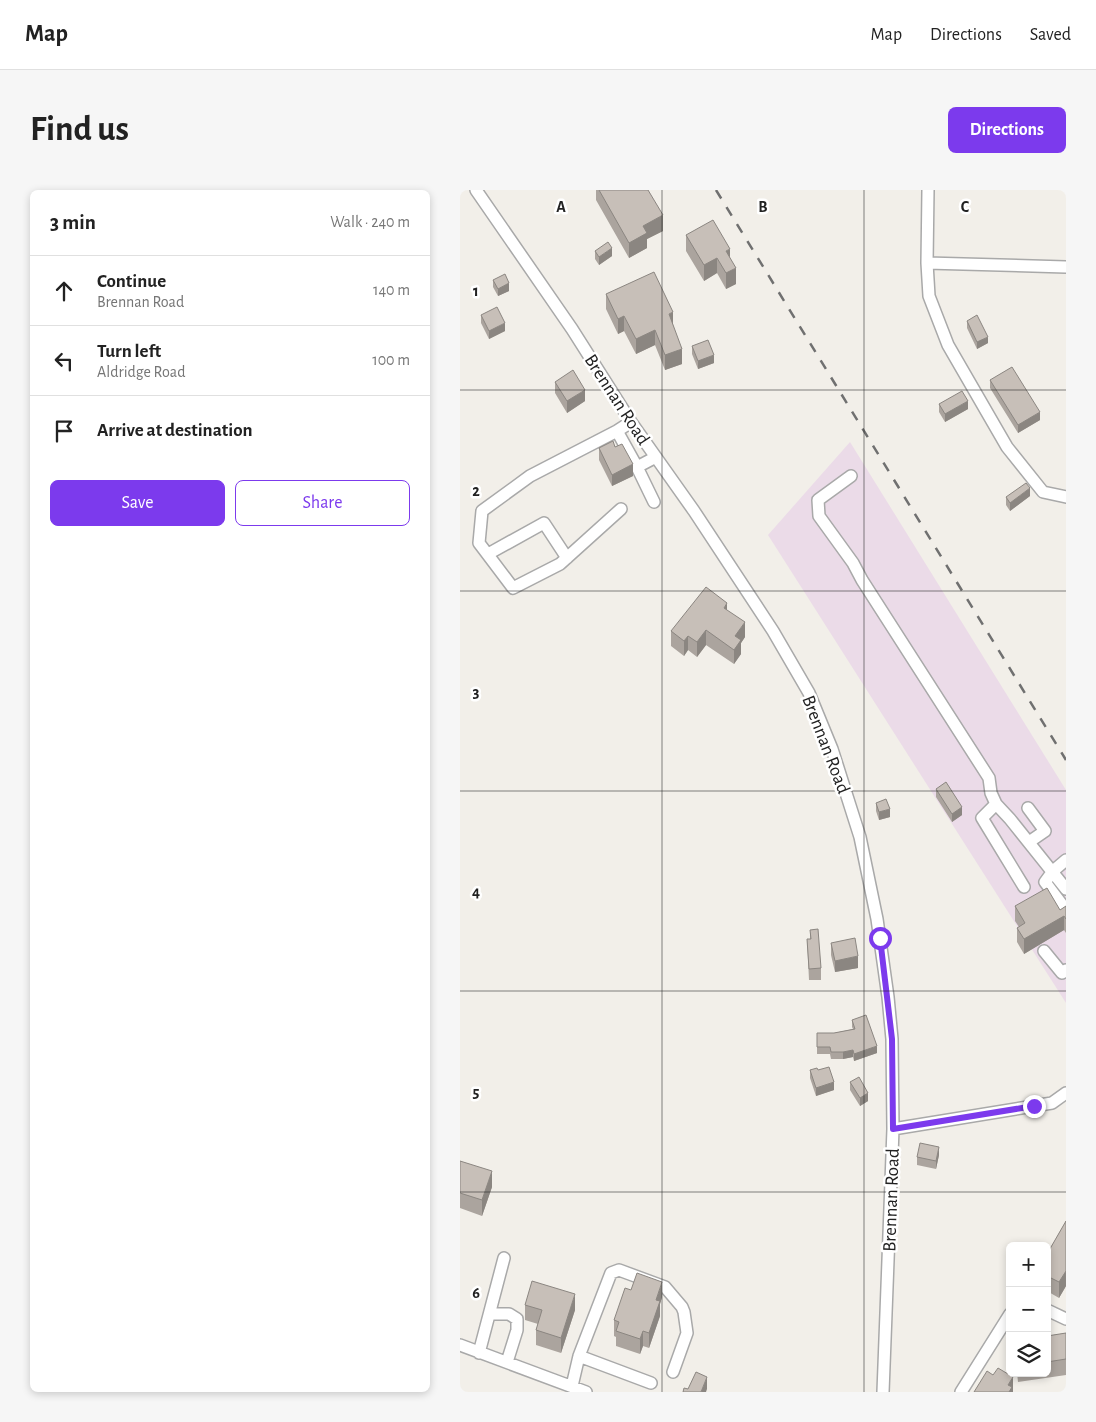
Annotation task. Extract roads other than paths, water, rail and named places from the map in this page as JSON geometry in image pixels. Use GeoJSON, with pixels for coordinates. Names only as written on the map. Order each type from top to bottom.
{"type":"FeatureCollection","features":[{"type":"Feature","properties":{"kind":"street","name":"Brennan Road"},"geometry":{"type":"LineString","coordinates":[[476,190],[572,329],[631,422],[773,631],[809,693],[832,749],[860,837],[877,919],[892,1039],[893,1129],[883,1392]]}},
{"type":"Feature","properties":{"kind":"street"},"geometry":{"type":"LineString","coordinates":[[928,190],[928,296],[948,345],[1007,448],[1043,492],[1066,497]]}},
{"type":"Feature","properties":{"kind":"street"},"geometry":{"type":"LineString","coordinates":[[927,263],[1066,267]]}},
{"type":"Feature","properties":{"kind":"street"},"geometry":{"type":"LineString","coordinates":[[621,509],[560,564],[514,588],[479,543],[482,511],[530,476],[631,422]]}},
{"type":"Feature","properties":{"kind":"street"},"geometry":{"type":"LineString","coordinates":[[617,431],[654,502]]}},
{"type":"Feature","properties":{"kind":"street"},"geometry":{"type":"LineString","coordinates":[[637,467],[656,457]]}},
{"type":"Feature","properties":{"kind":"street"},"geometry":{"type":"LineString","coordinates":[[851,476],[818,500],[819,516],[853,563],[989,778],[991,793],[996,804],[1066,889]]}},
{"type":"Feature","properties":{"kind":"street"},"geometry":{"type":"LineString","coordinates":[[488,554],[544,523],[566,558]]}},
{"type":"Feature","properties":{"kind":"street"},"geometry":{"type":"LineString","coordinates":[[996,804],[982,818],[1024,887]]}},
{"type":"Feature","properties":{"kind":"street"},"geometry":{"type":"LineString","coordinates":[[1028,808],[1045,831],[1029,842]]}},
{"type":"Feature","properties":{"kind":"street"},"geometry":{"type":"LineString","coordinates":[[1066,860],[1044,882],[1066,910]]}},
{"type":"Feature","properties":{"kind":"street"},"geometry":{"type":"LineString","coordinates":[[1044,951],[1062,973],[1066,970]]}},
{"type":"Feature","properties":{"kind":"street"},"geometry":{"type":"LineString","coordinates":[[893,1129],[1052,1103],[1066,1093]]}},
{"type":"Feature","properties":{"kind":"street"},"geometry":{"type":"LineString","coordinates":[[479,1353],[491,1314],[504,1258]]}},
{"type":"Feature","properties":{"kind":"street"},"geometry":{"type":"LineString","coordinates":[[572,1386],[579,1356],[611,1273],[619,1270],[665,1287],[682,1306],[687,1333],[674,1372]]}},
{"type":"Feature","properties":{"kind":"street"},"geometry":{"type":"LineString","coordinates":[[1051,1312],[1066,1319]]}},
{"type":"Feature","properties":{"kind":"street"},"geometry":{"type":"LineString","coordinates":[[491,1314],[509,1314],[517,1319],[517,1330],[507,1362]]}},
{"type":"Feature","properties":{"kind":"street"},"geometry":{"type":"LineString","coordinates":[[962,1392],[1006,1320]]}},
{"type":"Feature","properties":{"kind":"street"},"geometry":{"type":"LineString","coordinates":[[460,1345],[586,1392]]}},
{"type":"Feature","properties":{"kind":"street"},"geometry":{"type":"LineString","coordinates":[[579,1356],[651,1383]]}},
{"type":"Feature","properties":{"kind":"railway"},"geometry":{"type":"LineString","coordinates":[[716,190],[1066,760]]}}]}
